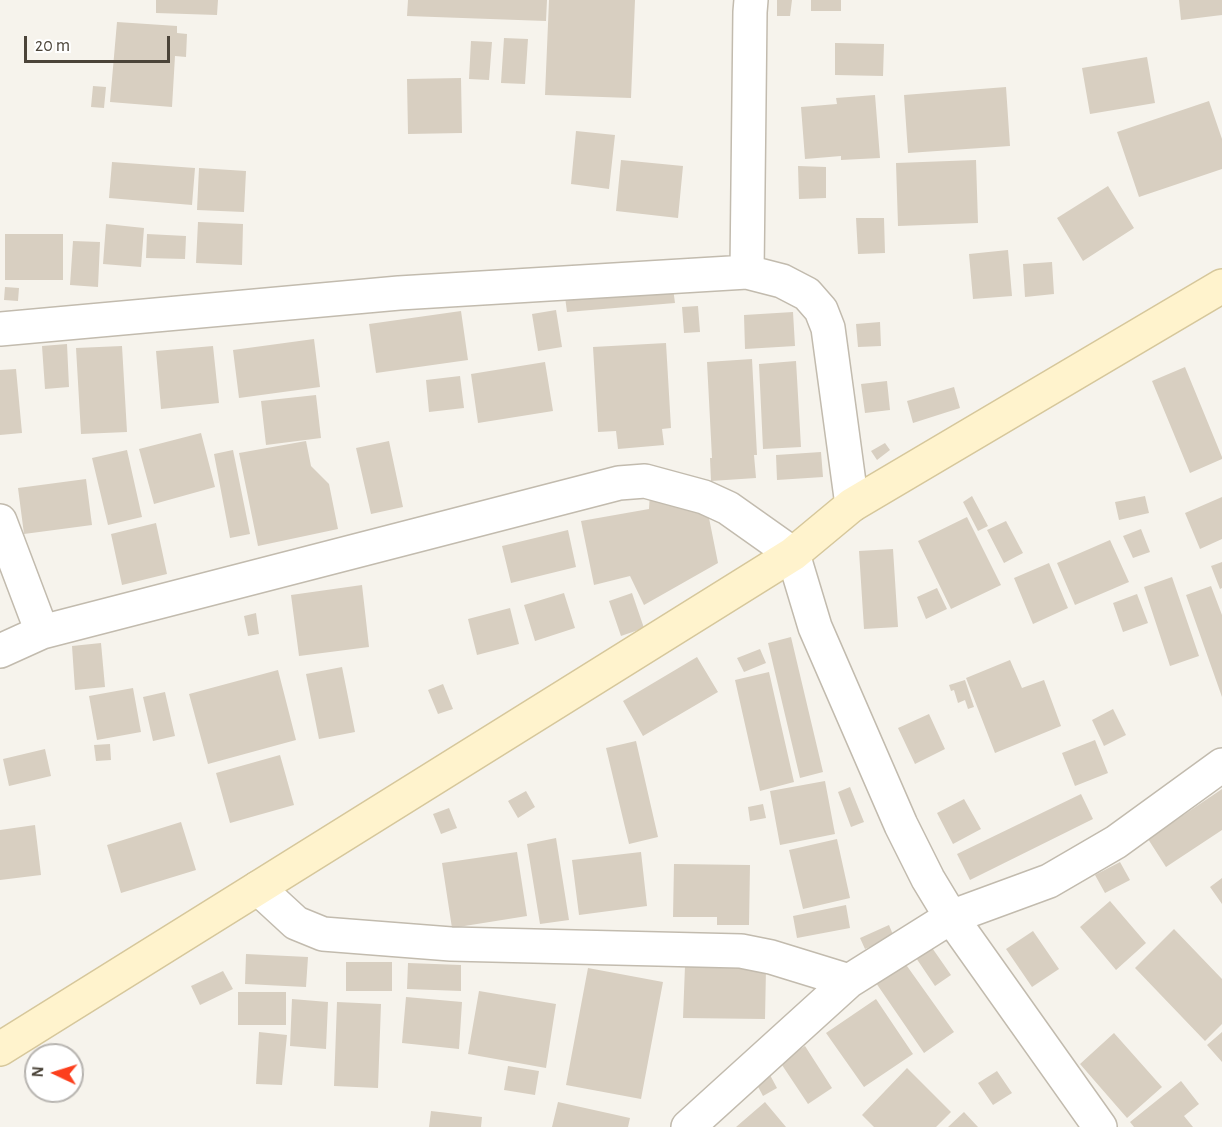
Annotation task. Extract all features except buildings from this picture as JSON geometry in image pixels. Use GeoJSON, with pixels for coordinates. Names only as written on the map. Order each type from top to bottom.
{"type":"FeatureCollection","features":[{"type":"Feature","properties":{"kind":"main road"},"geometry":{"type":"LineString","coordinates":[[0,1048],[793,554],[852,505],[1222,285]]}},
{"type":"Feature","properties":{"kind":"street"},"geometry":{"type":"LineString","coordinates":[[747,272],[751,0]]}},
{"type":"Feature","properties":{"kind":"street"},"geometry":{"type":"LineString","coordinates":[[0,329],[399,292],[747,272],[782,281],[807,294],[821,310],[828,328],[852,505]]}},
{"type":"Feature","properties":{"kind":"street"},"geometry":{"type":"LineString","coordinates":[[0,651],[42,632],[619,483],[645,481],[704,497],[728,508],[793,554],[815,627],[883,784],[928,879],[951,917],[1100,1127]]}},
{"type":"Feature","properties":{"kind":"street"},"geometry":{"type":"LineString","coordinates":[[0,521],[42,632]]}},
{"type":"Feature","properties":{"kind":"street"},"geometry":{"type":"LineString","coordinates":[[688,1127],[849,981],[951,917],[1049,881],[1116,842],[1222,765]]}},
{"type":"Feature","properties":{"kind":"street"},"geometry":{"type":"LineString","coordinates":[[258,888],[296,923],[323,934],[451,944],[741,951],[771,957],[849,981]]}}]}
